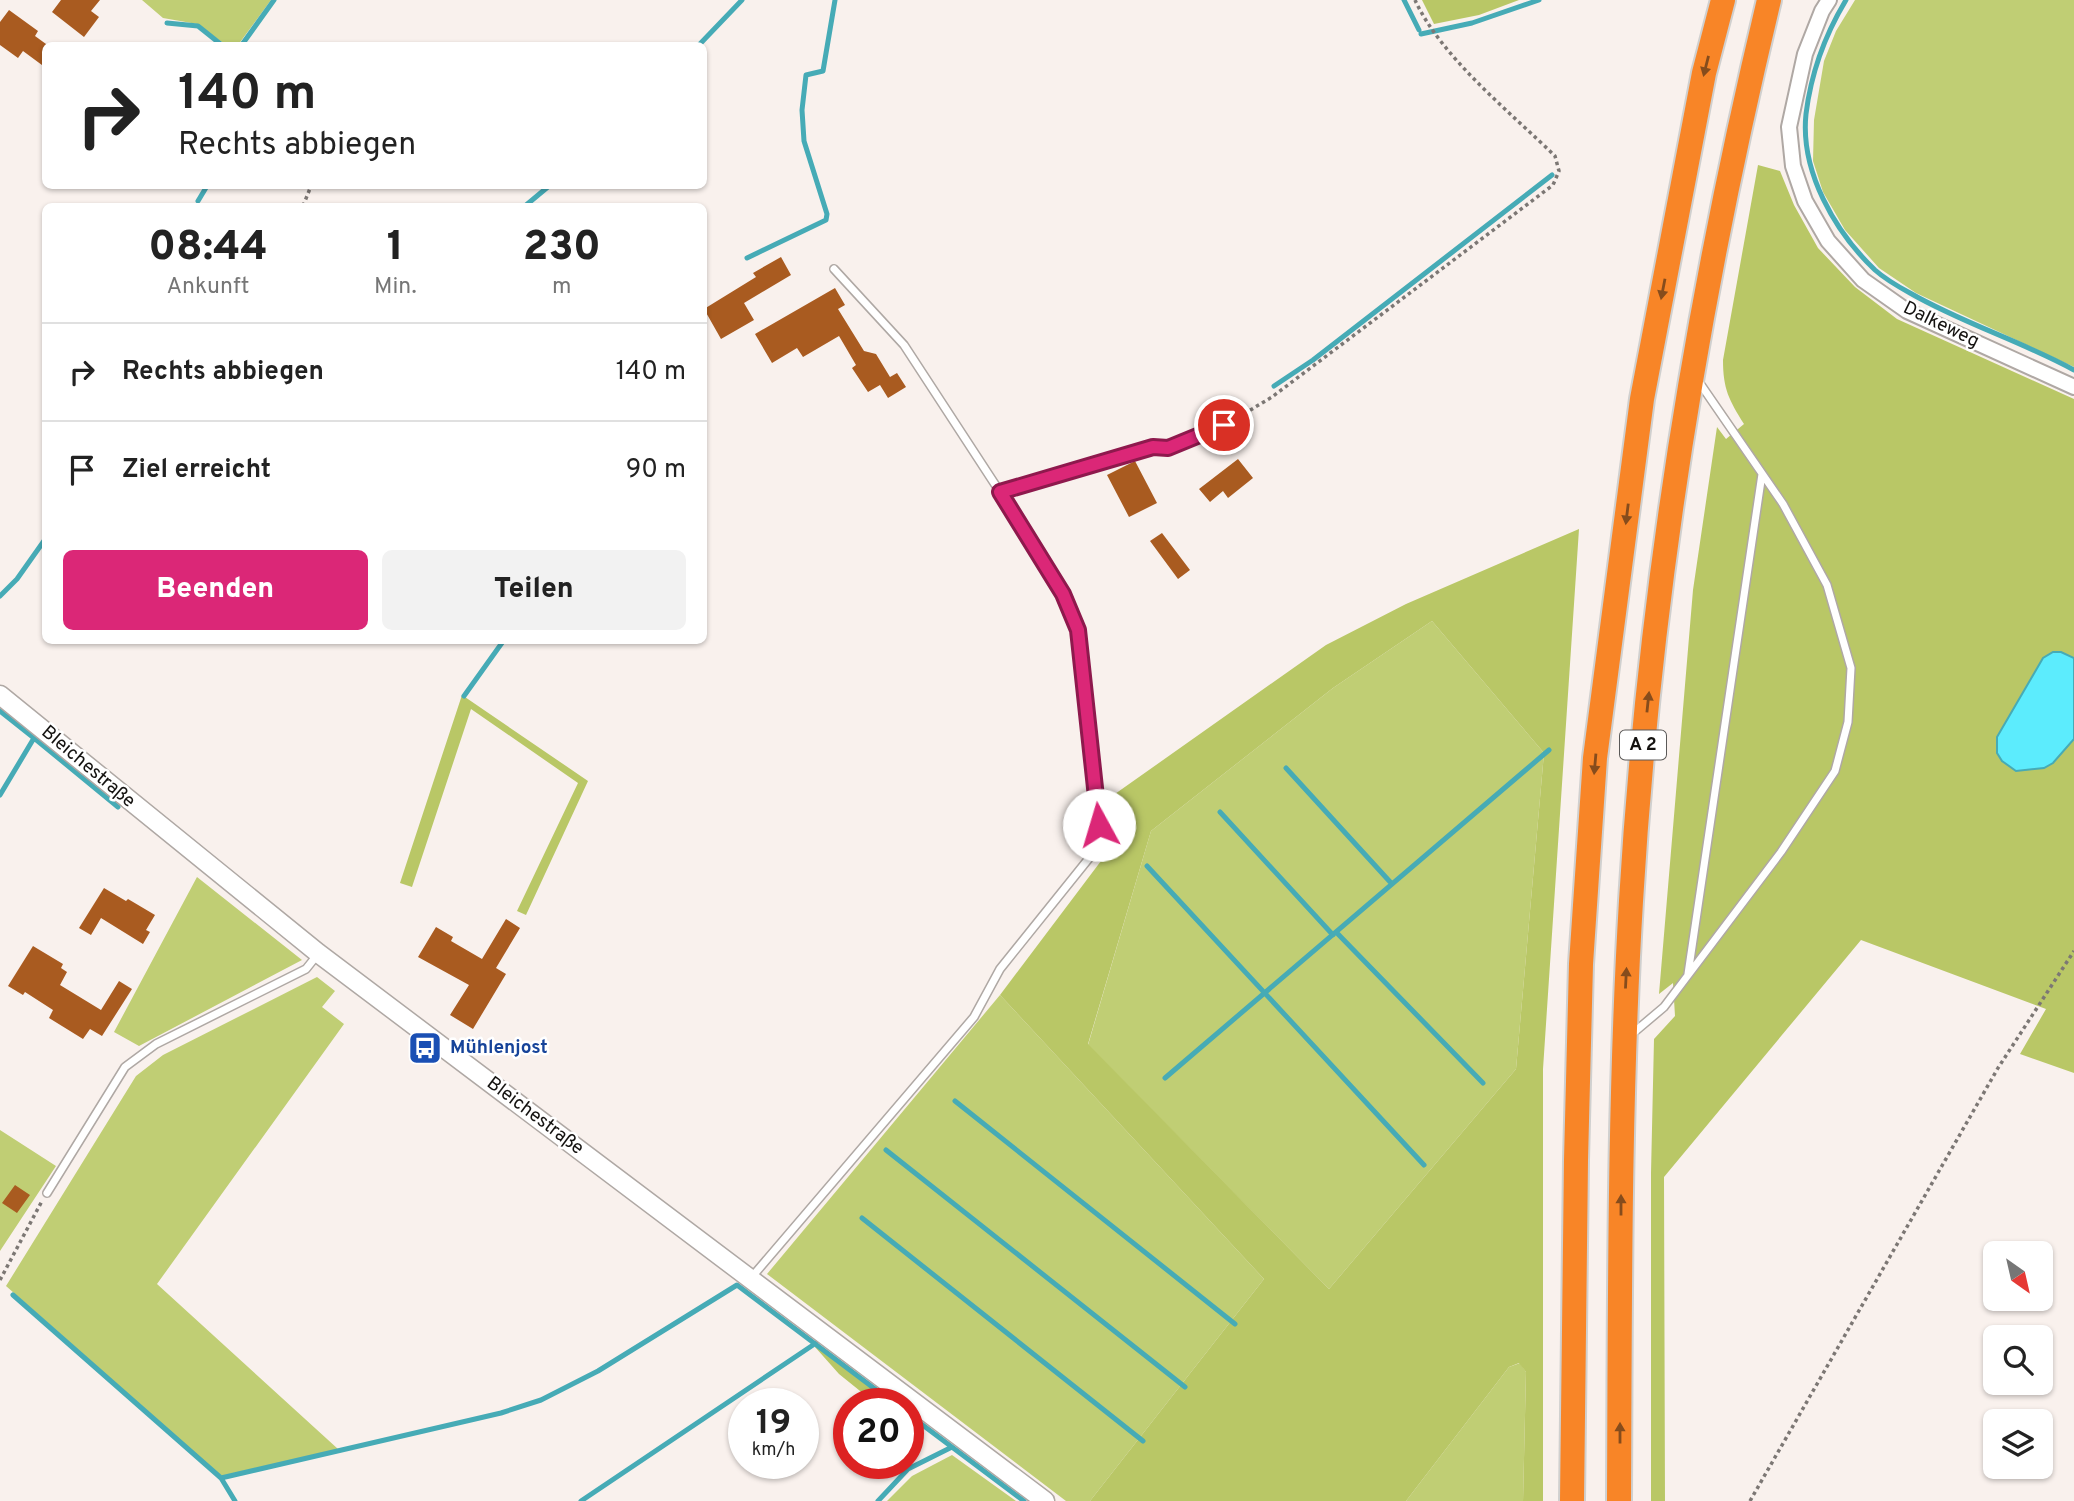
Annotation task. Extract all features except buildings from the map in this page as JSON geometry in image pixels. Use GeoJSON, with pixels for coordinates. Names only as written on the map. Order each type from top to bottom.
{"type":"FeatureCollection","features":[{"type":"Feature","properties":{"kind":"highway","name":"A 2"},"geometry":{"type":"LineString","coordinates":[[1572,1501],[1581,964],[1595,758],[1642,399],[1704,73],[1723,0]]}},
{"type":"Feature","properties":{"kind":"highway","name":"A 2"},"geometry":{"type":"LineString","coordinates":[[1619,1501],[1623,1041],[1643,752],[1663,561],[1692,371],[1720,220],[1769,0]]}},
{"type":"Feature","properties":{"kind":"street","name":"Dalkeweg"},"geometry":{"type":"LineString","coordinates":[[1829,0],[1805,54],[1789,127],[1797,178],[1805,201],[1828,241],[1863,280],[1907,312],[2074,387]]}},
{"type":"Feature","properties":{"kind":"street","name":"Bleichestraße"},"geometry":{"type":"LineString","coordinates":[[0,695],[318,953],[1045,1501]]}},
{"type":"Feature","properties":{"kind":"lane"},"geometry":{"type":"LineString","coordinates":[[751,1278],[974,1017],[1000,969],[1090,857],[1097,842],[1099,825],[1078,630],[1063,594],[904,345],[834,269]]}},
{"type":"Feature","properties":{"kind":"lane"},"geometry":{"type":"LineString","coordinates":[[1623,1041],[1664,1007],[1781,852],[1835,771],[1848,722],[1851,668],[1827,585],[1783,504],[1692,371]]}},
{"type":"Feature","properties":{"kind":"lane"},"geometry":{"type":"LineString","coordinates":[[1000,492],[1153,447],[1168,448],[1224,425]]}},
{"type":"Feature","properties":{"kind":"lane"},"geometry":{"type":"LineString","coordinates":[[1688,975],[1762,474]]}},
{"type":"Feature","properties":{"kind":"lane"},"geometry":{"type":"LineString","coordinates":[[47,1193],[125,1067],[156,1044],[306,970],[318,953]]}},
{"type":"Feature","properties":{"kind":"path"},"geometry":{"type":"LineString","coordinates":[[1224,425],[1272,397],[1553,185],[1559,171],[1555,156],[1454,58],[1433,33],[1415,0]]}},
{"type":"Feature","properties":{"kind":"path"},"geometry":{"type":"LineString","coordinates":[[1750,1501],[1998,1068],[2074,951]]}},
{"type":"Feature","properties":{"kind":"path"},"geometry":{"type":"LineString","coordinates":[[0,1280],[47,1193]]}},
{"type":"Feature","properties":{"kind":"green space"},"geometry":{"type":"Polygon","coordinates":[[[142,0],[271,0],[240,42],[222,42],[197,24],[163,18],[142,0]]]}},
{"type":"Feature","properties":{"kind":"green space"},"geometry":{"type":"Polygon","coordinates":[[[1422,0],[1519,0],[1479,15],[1434,24],[1422,0]]]}},
{"type":"Feature","properties":{"kind":"green space"},"geometry":{"type":"Polygon","coordinates":[[[1855,0],[2074,0],[2074,367],[1916,293],[1879,268],[1845,230],[1823,192],[1813,161],[1814,120],[1824,61],[1836,31],[1855,0]]]}},
{"type":"Feature","properties":{"kind":"green space"},"geometry":{"type":"Polygon","coordinates":[[[1758,165],[1780,171],[1794,205],[1818,248],[1855,287],[1897,319],[2074,399],[2074,1073],[2020,1054],[2046,1009],[1861,940],[1664,1177],[1665,1501],[1651,1501],[1651,1173],[1654,1039],[1675,1016],[1673,983],[1659,994],[1693,590],[1717,427],[1726,439],[1744,424],[1728,394],[1723,360],[1758,165]]]}},
{"type":"Feature","properties":{"kind":"green space"},"geometry":{"type":"Polygon","coordinates":[[[1579,529],[1543,1069],[1543,1501],[1523,1501],[1526,1372],[1519,1363],[1509,1367],[1406,1501],[1090,1501],[1264,1279],[1000,995],[1107,853],[1105,801],[1326,645],[1406,604],[1579,529]],[[1432,621],[1333,688],[1151,831],[1088,1044],[1329,1289],[1516,1069],[1544,753],[1432,621]]]}},
{"type":"Feature","properties":{"kind":"green space"},"geometry":{"type":"Polygon","coordinates":[[[1432,621],[1544,753],[1516,1069],[1329,1289],[1088,1045],[1151,831],[1333,688],[1432,621]]]}},
{"type":"Feature","properties":{"kind":"green space"},"geometry":{"type":"Polygon","coordinates":[[[462,695],[588,781],[526,915],[517,911],[578,783],[471,709],[412,887],[400,883],[462,695]]]}},
{"type":"Feature","properties":{"kind":"green space"},"geometry":{"type":"Polygon","coordinates":[[[197,877],[302,960],[139,1046],[114,1032],[197,877]]]}},
{"type":"Feature","properties":{"kind":"green space"},"geometry":{"type":"Polygon","coordinates":[[[317,977],[335,991],[322,1007],[344,1024],[157,1284],[338,1449],[221,1476],[6,1286],[136,1076],[163,1055],[317,977]]]}},
{"type":"Feature","properties":{"kind":"green space"},"geometry":{"type":"Polygon","coordinates":[[[1000,995],[1264,1279],[1090,1501],[1066,1501],[924,1393],[924,1388],[917,1388],[767,1274],[1000,995]]]}},
{"type":"Feature","properties":{"kind":"green space"},"geometry":{"type":"Polygon","coordinates":[[[0,1130],[56,1166],[0,1251],[0,1130]]]}},
{"type":"Feature","properties":{"kind":"green space"},"geometry":{"type":"Polygon","coordinates":[[[815,1347],[872,1388],[856,1388],[839,1374],[815,1347]]]}},
{"type":"Feature","properties":{"kind":"green space"},"geometry":{"type":"Polygon","coordinates":[[[1520,1363],[1526,1372],[1523,1501],[1406,1501],[1509,1367],[1520,1363]]]}},
{"type":"Feature","properties":{"kind":"green space"},"geometry":{"type":"Polygon","coordinates":[[[952,1455],[1016,1501],[887,1501],[909,1479],[924,1479],[924,1470],[952,1455]]]}},
{"type":"Feature","properties":{"kind":"water"},"geometry":{"type":"Polygon","coordinates":[[[2053,652],[2061,652],[2074,658],[2074,739],[2053,763],[2044,768],[2016,771],[2002,761],[1997,753],[1997,737],[2043,658],[2053,652]]]}},
{"type":"Feature","properties":{"kind":"waterway"},"geometry":{"type":"LineString","coordinates":[[244,42],[274,0]]}},
{"type":"Feature","properties":{"kind":"waterway"},"geometry":{"type":"LineString","coordinates":[[702,42],[742,0]]}},
{"type":"Feature","properties":{"kind":"waterway"},"geometry":{"type":"LineString","coordinates":[[747,258],[826,220],[827,214],[804,141],[802,110],[806,75],[823,71],[835,0]]}},
{"type":"Feature","properties":{"kind":"waterway"},"geometry":{"type":"LineString","coordinates":[[1404,0],[1419,30]]}},
{"type":"Feature","properties":{"kind":"waterway"},"geometry":{"type":"LineString","coordinates":[[1421,34],[1472,23],[1539,0]]}},
{"type":"Feature","properties":{"kind":"waterway"},"geometry":{"type":"LineString","coordinates":[[1846,0],[1820,55],[1806,114],[1809,157],[1823,199],[1834,219],[1860,255],[1892,283],[1950,314],[2074,370]]}},
{"type":"Feature","properties":{"kind":"waterway"},"geometry":{"type":"LineString","coordinates":[[167,23],[198,26],[218,42]]}},
{"type":"Feature","properties":{"kind":"waterway"},"geometry":{"type":"LineString","coordinates":[[1274,386],[1313,360],[1552,175]]}},
{"type":"Feature","properties":{"kind":"waterway"},"geometry":{"type":"LineString","coordinates":[[198,201],[205,189]]}},
{"type":"Feature","properties":{"kind":"waterway"},"geometry":{"type":"LineString","coordinates":[[529,203],[545,189]]}},
{"type":"Feature","properties":{"kind":"waterway"},"geometry":{"type":"LineString","coordinates":[[0,596],[17,579],[42,544]]}},
{"type":"Feature","properties":{"kind":"waterway"},"geometry":{"type":"LineString","coordinates":[[464,696],[501,644]]}},
{"type":"Feature","properties":{"kind":"waterway"},"geometry":{"type":"LineString","coordinates":[[0,711],[34,738]]}},
{"type":"Feature","properties":{"kind":"waterway"},"geometry":{"type":"LineString","coordinates":[[0,795],[34,738],[118,807]]}},
{"type":"Feature","properties":{"kind":"waterway"},"geometry":{"type":"LineString","coordinates":[[1165,1078],[1549,750]]}},
{"type":"Feature","properties":{"kind":"waterway"},"geometry":{"type":"LineString","coordinates":[[1286,768],[1392,884]]}},
{"type":"Feature","properties":{"kind":"waterway"},"geometry":{"type":"LineString","coordinates":[[1220,812],[1333,935]]}},
{"type":"Feature","properties":{"kind":"waterway"},"geometry":{"type":"LineString","coordinates":[[1147,866],[1424,1165]]}},
{"type":"Feature","properties":{"kind":"waterway"},"geometry":{"type":"LineString","coordinates":[[1336,932],[1483,1083]]}},
{"type":"Feature","properties":{"kind":"waterway"},"geometry":{"type":"LineString","coordinates":[[955,1101],[1235,1324]]}},
{"type":"Feature","properties":{"kind":"waterway"},"geometry":{"type":"LineString","coordinates":[[886,1150],[1185,1387]]}},
{"type":"Feature","properties":{"kind":"waterway"},"geometry":{"type":"LineString","coordinates":[[862,1218],[1143,1441]]}},
{"type":"Feature","properties":{"kind":"waterway"},"geometry":{"type":"LineString","coordinates":[[235,1501],[221,1478],[501,1413],[541,1400],[598,1371],[737,1285],[874,1388]]}},
{"type":"Feature","properties":{"kind":"waterway"},"geometry":{"type":"LineString","coordinates":[[13,1295],[221,1478]]}},
{"type":"Feature","properties":{"kind":"waterway"},"geometry":{"type":"LineString","coordinates":[[581,1501],[816,1343]]}},
{"type":"Feature","properties":{"kind":"waterway"},"geometry":{"type":"LineString","coordinates":[[924,1426],[1024,1501]]}},
{"type":"Feature","properties":{"kind":"waterway"},"geometry":{"type":"LineString","coordinates":[[878,1501],[908,1469],[952,1447]]}},
{"type":"Feature","properties":{"kind":"place","name":"Mühlenjost"},"geometry":{"type":"Point","coordinates":[425,1048]}},
{"type":"Feature","properties":{"kind":"route"},"geometry":{"type":"LineString","coordinates":[[1099,825],[1078,630],[1063,594],[1000,492],[1153,447],[1168,448],[1224,425]]}}]}
